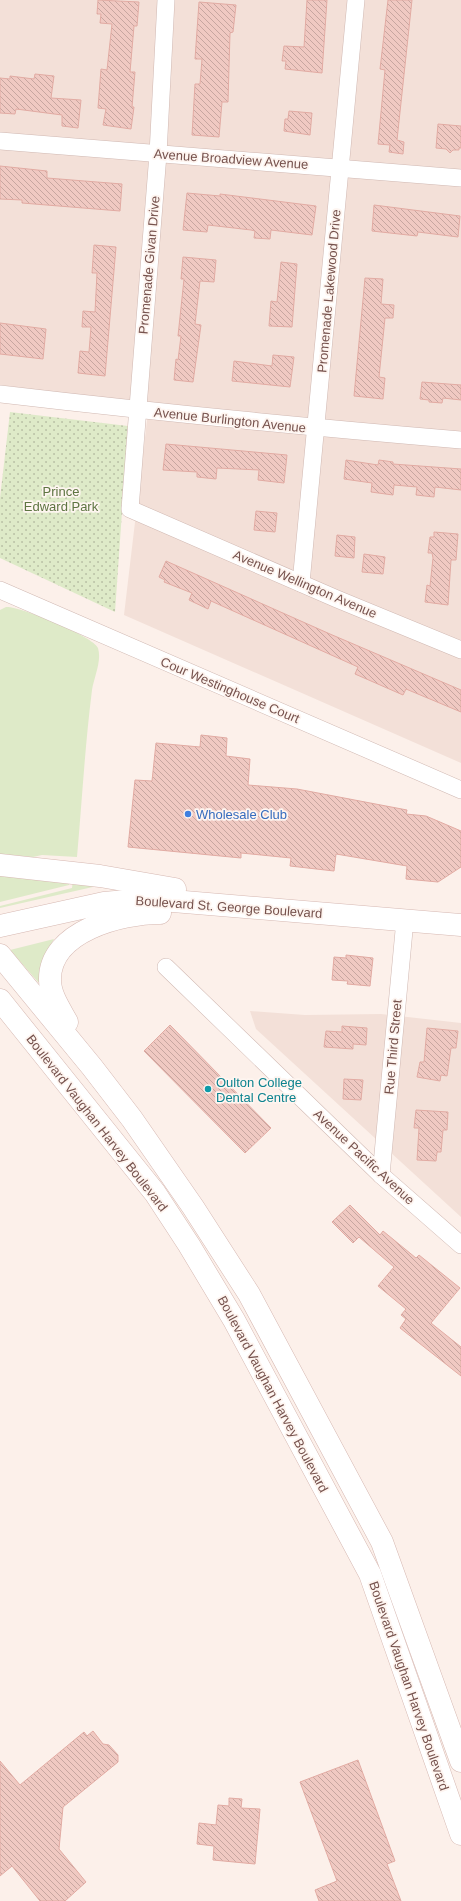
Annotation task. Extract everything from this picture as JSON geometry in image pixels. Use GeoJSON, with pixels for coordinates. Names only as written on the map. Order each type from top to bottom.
{"type":"FeatureCollection","features":[{"type":"Feature","properties":{"kind":"main road"},"geometry":{"type":"LineString","coordinates":[[0,865],[100,876],[302,911]]}},
{"type":"Feature","properties":{"kind":"main road","name":"Boulevard St. George Boulevard"},"geometry":{"type":"LineString","coordinates":[[0,926],[84,907],[124,900],[164,900],[461,925]]}},
{"type":"Feature","properties":{"kind":"main road"},"geometry":{"type":"LineString","coordinates":[[92,1067],[51,990],[50,975],[54,960],[63,946],[75,936],[100,924],[122,917],[152,913],[302,911]]}},
{"type":"Feature","properties":{"kind":"main road","name":"Boulevard Vaughan Harvey Boulevard"},"geometry":{"type":"LineString","coordinates":[[0,955],[92,1067],[175,1180],[245,1288],[382,1542],[461,1761]]}},
{"type":"Feature","properties":{"kind":"main road","name":"Boulevard Vaughan Harvey Boulevard"},"geometry":{"type":"LineString","coordinates":[[0,1000],[135,1168],[172,1218],[210,1278],[370,1574],[459,1827],[461,1850]]}},
{"type":"Feature","properties":{"kind":"main road"},"geometry":{"type":"LineString","coordinates":[[0,1025],[135,1168]]}},
{"type":"Feature","properties":{"kind":"street","name":"Promenade Givan Drive"},"geometry":{"type":"LineString","coordinates":[[149,518],[130,509],[158,154],[166,0]]}},
{"type":"Feature","properties":{"kind":"street","name":"Promenade Lakewood Drive"},"geometry":{"type":"LineString","coordinates":[[301,583],[356,0]]}},
{"type":"Feature","properties":{"kind":"street","name":"Avenue Broadview Avenue"},"geometry":{"type":"LineString","coordinates":[[0,141],[340,167],[461,178]]}},
{"type":"Feature","properties":{"kind":"street","name":"Avenue Burlington Avenue"},"geometry":{"type":"LineString","coordinates":[[0,394],[316,428],[461,440]]}},
{"type":"Feature","properties":{"kind":"street","name":"Avenue Wellington Avenue"},"geometry":{"type":"LineString","coordinates":[[149,518],[461,650]]}},
{"type":"Feature","properties":{"kind":"street","name":"Cour Westinghouse Court"},"geometry":{"type":"LineString","coordinates":[[0,590],[461,790]]}},
{"type":"Feature","properties":{"kind":"street","name":"Rue Third Street"},"geometry":{"type":"LineString","coordinates":[[381,1174],[405,920]]}},
{"type":"Feature","properties":{"kind":"street","name":"Avenue Pacific Avenue"},"geometry":{"type":"LineString","coordinates":[[166,967],[381,1174],[461,1245]]}},
{"type":"Feature","properties":{"kind":"shaded area"},"geometry":{"type":"Polygon","coordinates":[[[0,0],[461,0],[461,763],[124,615],[149,404],[0,385],[0,0]]]}},
{"type":"Feature","properties":{"kind":"shaded area"},"geometry":{"type":"Polygon","coordinates":[[[250,1011],[305,1015],[381,1014],[461,1023],[461,1217],[256,1029],[250,1011]]]}},
{"type":"Feature","properties":{"kind":"green space","name":"Prince Edward Park"},"geometry":{"type":"Polygon","coordinates":[[[10,412],[128,426],[115,612],[0,558],[0,498],[10,412]]]}},
{"type":"Feature","properties":{"kind":"green space"},"geometry":{"type":"Polygon","coordinates":[[[6,607],[26,611],[70,629],[83,636],[98,648],[99,658],[92,690],[87,731],[77,857],[42,855],[33,857],[0,854],[0,610],[6,607]]]}},
{"type":"Feature","properties":{"kind":"green space"},"geometry":{"type":"Polygon","coordinates":[[[0,873],[70,880],[69,885],[0,902],[0,873]]]}},
{"type":"Feature","properties":{"kind":"green space"},"geometry":{"type":"Polygon","coordinates":[[[73,880],[106,884],[0,908],[0,906],[72,888],[73,880]]]}},
{"type":"Feature","properties":{"kind":"green space"},"geometry":{"type":"Polygon","coordinates":[[[54,939],[50,946],[40,982],[38,982],[10,950],[54,939]]]}},
{"type":"Feature","properties":{"kind":"building"},"geometry":{"type":"Polygon","coordinates":[[[98,0],[139,2],[137,26],[134,26],[130,72],[135,72],[132,107],[134,107],[131,129],[103,125],[106,109],[98,108],[101,69],[107,70],[112,24],[100,23],[101,14],[97,14],[98,0]]]}},
{"type":"Feature","properties":{"kind":"building"},"geometry":{"type":"Polygon","coordinates":[[[307,0],[327,0],[322,73],[285,69],[286,61],[282,61],[284,46],[304,47],[307,0]]]}},
{"type":"Feature","properties":{"kind":"building"},"geometry":{"type":"Polygon","coordinates":[[[388,0],[412,0],[397,140],[404,142],[403,154],[389,152],[390,145],[378,144],[385,70],[380,69],[388,0]]]}},
{"type":"Feature","properties":{"kind":"building"},"geometry":{"type":"Polygon","coordinates":[[[199,2],[236,5],[233,32],[230,33],[228,102],[222,102],[219,137],[192,135],[195,84],[200,84],[202,59],[195,59],[199,2]]]}},
{"type":"Feature","properties":{"kind":"building"},"geometry":{"type":"Polygon","coordinates":[[[35,74],[54,76],[51,98],[81,100],[78,128],[62,126],[62,115],[16,109],[15,114],[0,113],[0,78],[10,79],[10,76],[34,79],[35,74]]]}},
{"type":"Feature","properties":{"kind":"building"},"geometry":{"type":"Polygon","coordinates":[[[289,111],[312,113],[310,135],[284,131],[285,119],[288,119],[289,111]]]}},
{"type":"Feature","properties":{"kind":"building"},"geometry":{"type":"Polygon","coordinates":[[[438,124],[461,126],[461,148],[459,148],[459,150],[453,150],[450,153],[446,149],[436,148],[438,124]]]}},
{"type":"Feature","properties":{"kind":"building"},"geometry":{"type":"Polygon","coordinates":[[[0,166],[47,171],[47,178],[122,184],[120,211],[22,203],[22,200],[0,199],[0,166]]]}},
{"type":"Feature","properties":{"kind":"building"},"geometry":{"type":"Polygon","coordinates":[[[187,193],[220,196],[220,194],[316,206],[312,235],[271,230],[270,239],[254,238],[255,231],[208,225],[207,232],[183,230],[187,193]]]}},
{"type":"Feature","properties":{"kind":"building"},"geometry":{"type":"Polygon","coordinates":[[[374,205],[460,216],[458,237],[418,232],[417,236],[372,231],[374,205]]]}},
{"type":"Feature","properties":{"kind":"building"},"geometry":{"type":"Polygon","coordinates":[[[94,245],[116,247],[105,376],[78,373],[80,351],[89,352],[91,327],[82,327],[83,311],[95,312],[97,273],[92,273],[94,245]]]}},
{"type":"Feature","properties":{"kind":"building"},"geometry":{"type":"Polygon","coordinates":[[[183,257],[216,260],[214,282],[200,281],[195,324],[201,325],[193,382],[174,380],[176,359],[178,360],[181,336],[178,336],[184,279],[181,279],[183,257]]]}},
{"type":"Feature","properties":{"kind":"building"},"geometry":{"type":"Polygon","coordinates":[[[281,262],[297,264],[292,327],[269,326],[271,301],[277,302],[281,262]]]}},
{"type":"Feature","properties":{"kind":"building"},"geometry":{"type":"Polygon","coordinates":[[[365,278],[383,279],[381,304],[394,305],[393,318],[385,318],[379,377],[385,378],[383,399],[354,396],[365,278]]]}},
{"type":"Feature","properties":{"kind":"building"},"geometry":{"type":"Polygon","coordinates":[[[0,323],[46,329],[43,359],[0,354],[0,323]]]}},
{"type":"Feature","properties":{"kind":"building"},"geometry":{"type":"Polygon","coordinates":[[[273,355],[294,357],[290,387],[232,381],[234,361],[272,366],[273,355]]]}},
{"type":"Feature","properties":{"kind":"building"},"geometry":{"type":"Polygon","coordinates":[[[422,382],[461,385],[461,400],[443,398],[442,403],[429,402],[429,400],[420,399],[422,382]]]}},
{"type":"Feature","properties":{"kind":"building"},"geometry":{"type":"Polygon","coordinates":[[[166,444],[287,455],[284,483],[258,480],[259,470],[217,468],[216,479],[197,477],[197,472],[163,470],[166,444]]]}},
{"type":"Feature","properties":{"kind":"building"},"geometry":{"type":"Polygon","coordinates":[[[346,460],[378,465],[379,460],[393,462],[393,464],[461,469],[461,490],[435,487],[434,497],[416,495],[417,487],[394,485],[393,495],[371,492],[372,483],[344,479],[346,460]]]}},
{"type":"Feature","properties":{"kind":"building"},"geometry":{"type":"Polygon","coordinates":[[[256,511],[277,513],[275,532],[254,530],[256,511]]]}},
{"type":"Feature","properties":{"kind":"building"},"geometry":{"type":"Polygon","coordinates":[[[434,532],[458,534],[456,560],[451,560],[448,605],[425,602],[427,585],[430,586],[433,558],[432,553],[428,553],[430,537],[434,537],[434,532]]]}},
{"type":"Feature","properties":{"kind":"building"},"geometry":{"type":"Polygon","coordinates":[[[337,535],[355,537],[354,558],[335,556],[337,535]]]}},
{"type":"Feature","properties":{"kind":"building"},"geometry":{"type":"Polygon","coordinates":[[[364,554],[385,557],[383,574],[362,572],[364,554]]]}},
{"type":"Feature","properties":{"kind":"building"},"geometry":{"type":"Polygon","coordinates":[[[166,561],[461,690],[461,712],[406,689],[403,695],[355,674],[358,667],[211,601],[208,609],[189,600],[192,593],[164,582],[165,580],[159,577],[166,561]]]}},
{"type":"Feature","properties":{"kind":"building"},"geometry":{"type":"Polygon","coordinates":[[[201,735],[227,738],[226,756],[250,759],[248,785],[297,789],[407,810],[406,814],[426,816],[461,831],[461,867],[438,882],[406,879],[407,866],[336,854],[334,871],[290,866],[291,858],[241,853],[241,858],[128,847],[135,780],[152,781],[156,743],[200,747],[201,735]]]}},
{"type":"Feature","properties":{"kind":"building"},"geometry":{"type":"Polygon","coordinates":[[[346,955],[373,958],[370,986],[347,984],[348,981],[332,980],[334,957],[346,958],[346,955]]]}},
{"type":"Feature","properties":{"kind":"building","name":"Oulton College Dental Centre"},"geometry":{"type":"Polygon","coordinates":[[[170,1025],[271,1128],[245,1153],[144,1051],[170,1025]]]}},
{"type":"Feature","properties":{"kind":"building"},"geometry":{"type":"Polygon","coordinates":[[[342,1026],[367,1028],[366,1045],[353,1044],[353,1049],[324,1047],[326,1031],[342,1032],[342,1026]]]}},
{"type":"Feature","properties":{"kind":"building"},"geometry":{"type":"Polygon","coordinates":[[[427,1028],[458,1031],[456,1048],[451,1048],[447,1076],[441,1075],[440,1081],[417,1077],[420,1062],[424,1062],[427,1028]]]}},
{"type":"Feature","properties":{"kind":"building"},"geometry":{"type":"Polygon","coordinates":[[[344,1079],[363,1080],[361,1100],[343,1099],[344,1079]]]}},
{"type":"Feature","properties":{"kind":"building"},"geometry":{"type":"Polygon","coordinates":[[[416,1110],[448,1112],[447,1130],[443,1130],[441,1152],[437,1152],[436,1161],[417,1160],[419,1128],[414,1128],[416,1110]]]}},
{"type":"Feature","properties":{"kind":"building"},"geometry":{"type":"Polygon","coordinates":[[[350,1205],[380,1235],[383,1231],[416,1258],[419,1255],[460,1288],[431,1323],[461,1347],[461,1376],[400,1328],[406,1319],[401,1315],[406,1309],[378,1286],[394,1267],[359,1237],[353,1243],[332,1222],[350,1205]]]}},
{"type":"Feature","properties":{"kind":"building"},"geometry":{"type":"Polygon","coordinates":[[[93,1731],[103,1744],[109,1745],[118,1755],[118,1762],[63,1807],[59,1849],[86,1882],[65,1901],[40,1901],[12,1866],[0,1876],[0,1761],[20,1785],[84,1732],[87,1736],[93,1731]]]}},
{"type":"Feature","properties":{"kind":"building"},"geometry":{"type":"Polygon","coordinates":[[[358,1760],[395,1861],[387,1864],[401,1901],[319,1901],[315,1890],[337,1881],[300,1782],[358,1760]]]}},
{"type":"Feature","properties":{"kind":"building"},"geometry":{"type":"Polygon","coordinates":[[[229,1798],[242,1799],[241,1808],[260,1809],[255,1864],[213,1860],[214,1846],[197,1844],[199,1823],[216,1825],[218,1805],[229,1806],[229,1798]]]}},
{"type":"Feature","properties":{"kind":"place","name":"Wholesale Club"},"geometry":{"type":"Point","coordinates":[188,814]}},
{"type":"Feature","properties":{"kind":"place","name":"Oulton College Dental Centre"},"geometry":{"type":"Point","coordinates":[208,1089]}}]}
